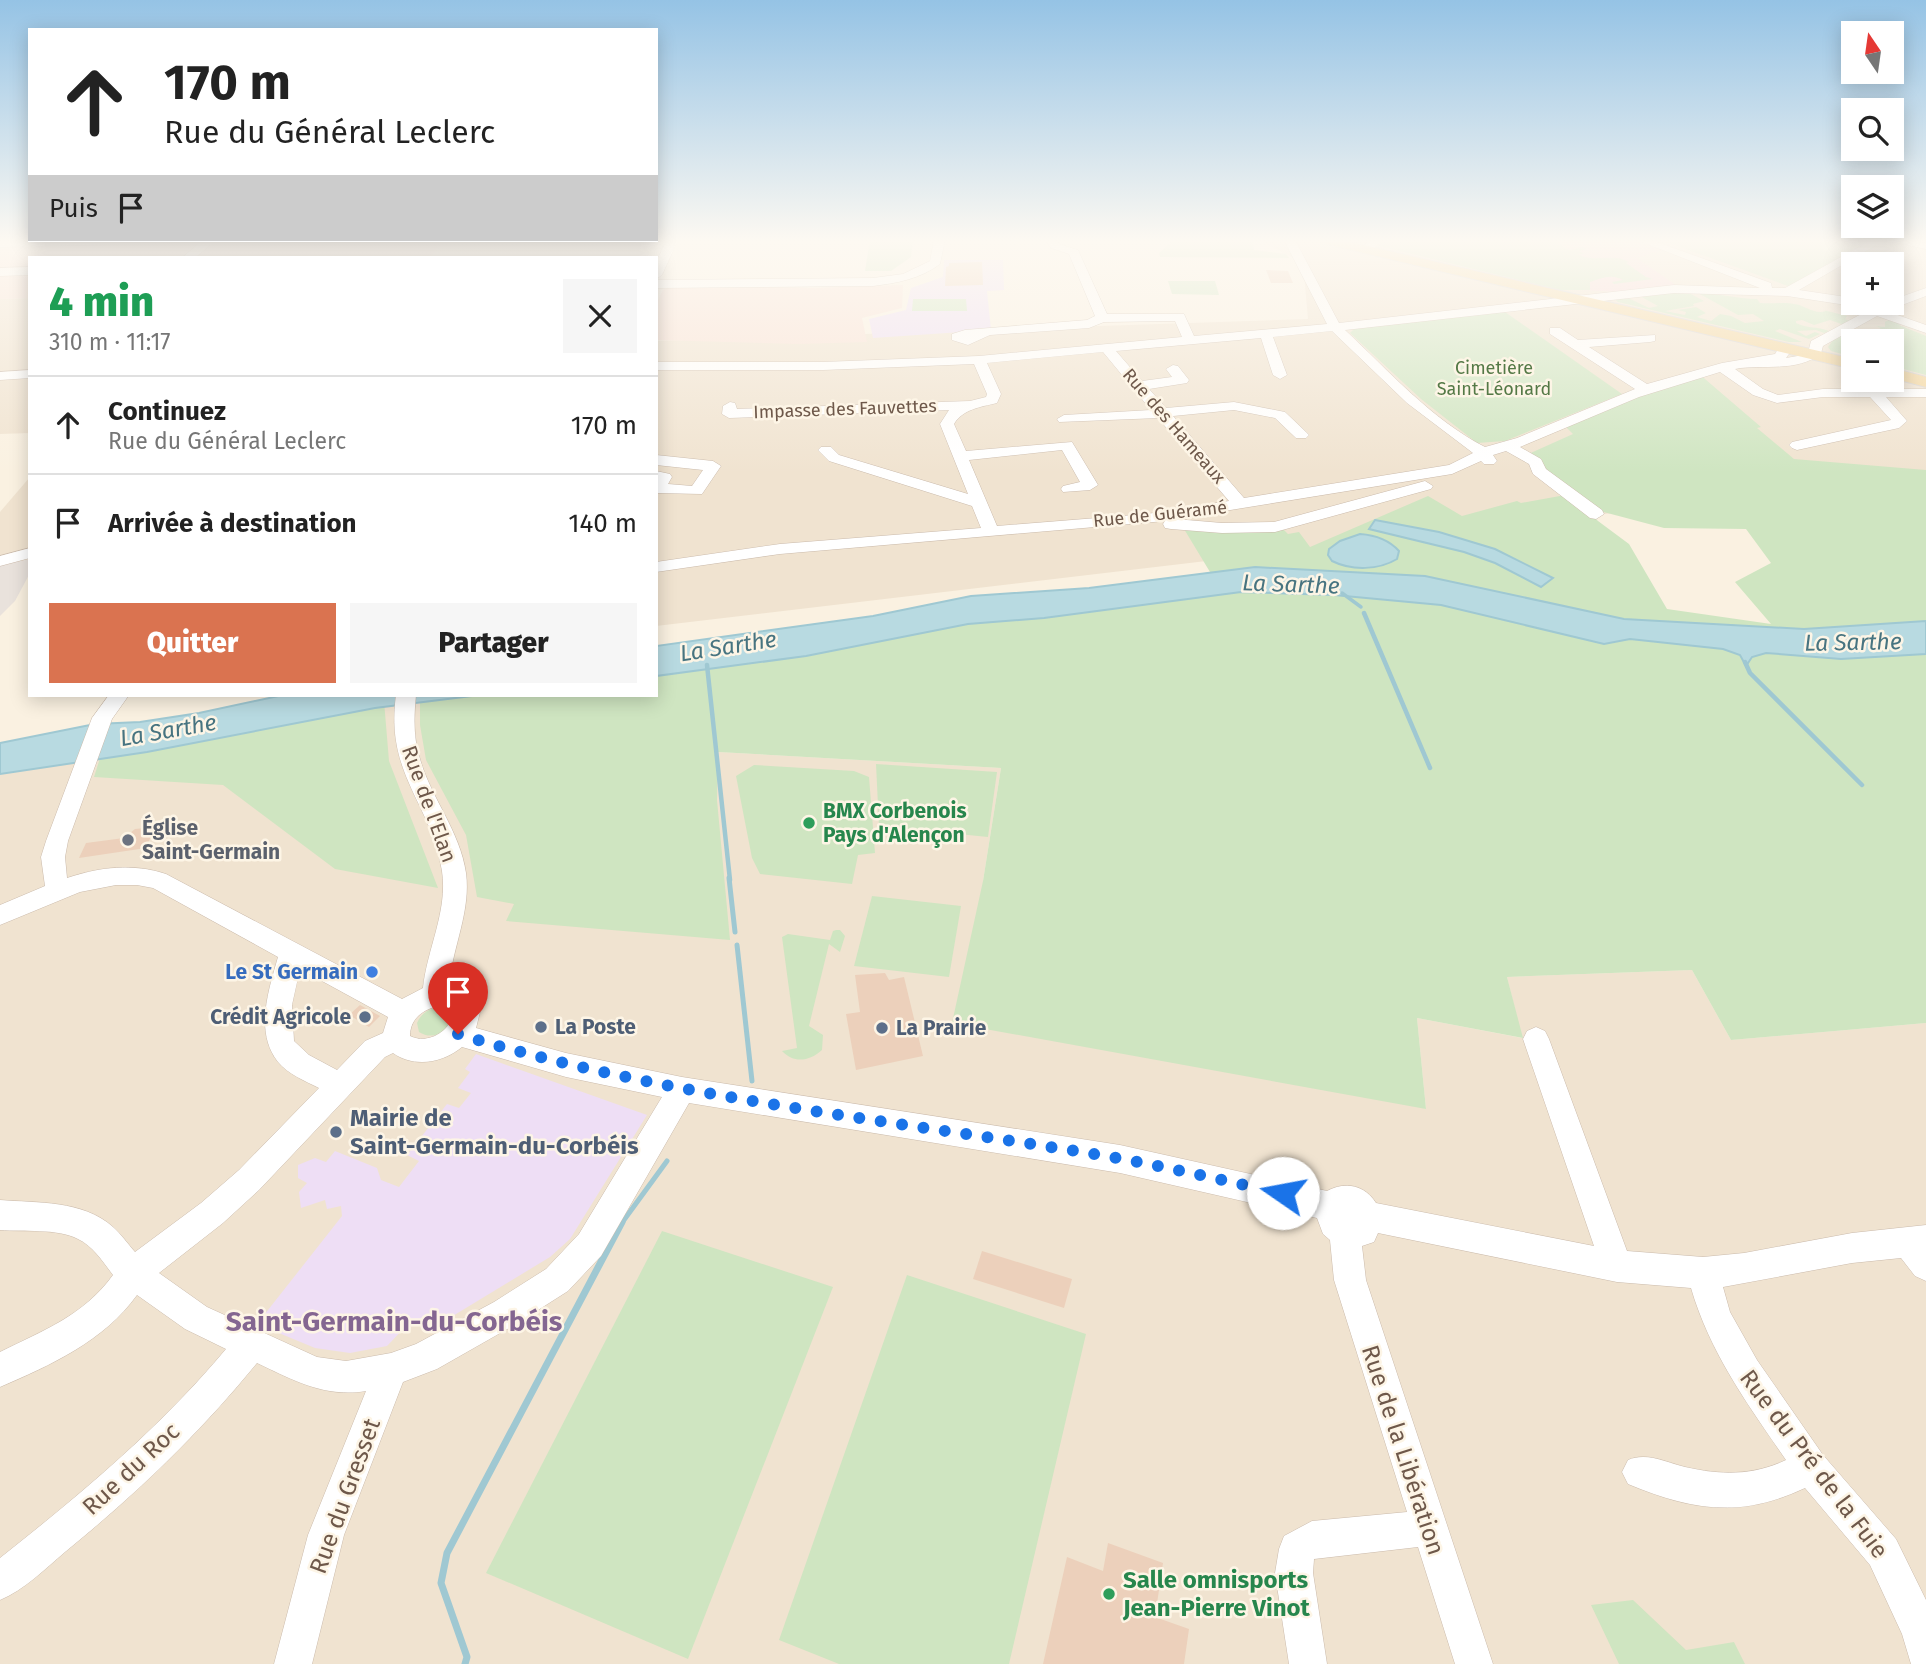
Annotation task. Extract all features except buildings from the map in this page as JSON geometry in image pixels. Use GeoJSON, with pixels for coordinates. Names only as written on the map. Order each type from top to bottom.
{"type":"FeatureCollection","features":[{"type":"Feature","properties":{"kind":"main road"},"geometry":{"type":"LineString","coordinates":[[1658,318],[1841,361]]}},
{"type":"Feature","properties":{"kind":"main road"},"geometry":{"type":"LineString","coordinates":[[1904,376],[1926,382]]}},
{"type":"Feature","properties":{"kind":"street"},"geometry":{"type":"LineString","coordinates":[[987,331],[1089,324],[1095,318]]}},
{"type":"Feature","properties":{"kind":"street"},"geometry":{"type":"LineString","coordinates":[[1180,318],[1190,341]]}},
{"type":"Feature","properties":{"kind":"street"},"geometry":{"type":"LineString","coordinates":[[1147,519],[1158,523],[1222,528],[1275,527],[1451,478],[1490,461],[1484,453],[1467,444],[1412,400],[1335,327],[1331,318]]}},
{"type":"Feature","properties":{"kind":"street"},"geometry":{"type":"LineString","coordinates":[[658,366],[823,366],[979,360],[1420,318]]}},
{"type":"Feature","properties":{"kind":"street","name":"Rue de Guéramé"},"geometry":{"type":"LineString","coordinates":[[1752,362],[1788,361],[1813,354],[1816,344],[1865,318]]}},
{"type":"Feature","properties":{"kind":"street"},"geometry":{"type":"LineString","coordinates":[[1900,318],[1926,329]]}},
{"type":"Feature","properties":{"kind":"street"},"geometry":{"type":"LineString","coordinates":[[1555,331],[1645,390]]}},
{"type":"Feature","properties":{"kind":"street"},"geometry":{"type":"LineString","coordinates":[[1266,334],[1280,375]]}},
{"type":"Feature","properties":{"kind":"street"},"geometry":{"type":"LineString","coordinates":[[1578,344],[1650,338]]}},
{"type":"Feature","properties":{"kind":"street","name":"Rue des Hameaux"},"geometry":{"type":"LineString","coordinates":[[1106,348],[1241,505]]}},
{"type":"Feature","properties":{"kind":"street","name":"Rue de Guéramé"},"geometry":{"type":"LineString","coordinates":[[658,566],[780,549],[1147,519],[1452,469],[1470,464],[1484,453],[1508,446],[1561,422],[1645,390],[1724,368],[1780,357],[1786,348]]}},
{"type":"Feature","properties":{"kind":"street"},"geometry":{"type":"LineString","coordinates":[[979,360],[994,394],[992,400],[970,405],[948,418],[947,424],[991,531]]}},
{"type":"Feature","properties":{"kind":"street"},"geometry":{"type":"LineString","coordinates":[[1724,368],[1758,392],[1777,399],[1823,393],[1926,394]]}},
{"type":"Feature","properties":{"kind":"street"},"geometry":{"type":"LineString","coordinates":[[1138,386],[1182,380],[1173,369]]}},
{"type":"Feature","properties":{"kind":"street"},"geometry":{"type":"LineString","coordinates":[[0,376],[28,374]]}},
{"type":"Feature","properties":{"kind":"street"},"geometry":{"type":"LineString","coordinates":[[1797,445],[1894,425],[1900,421],[1875,394]]}},
{"type":"Feature","properties":{"kind":"street"},"geometry":{"type":"LineString","coordinates":[[929,405],[948,418]]}},
{"type":"Feature","properties":{"kind":"street","name":"Impasse des Fauvettes"},"geometry":{"type":"LineString","coordinates":[[730,406],[729,414],[970,405]]}},
{"type":"Feature","properties":{"kind":"street"},"geometry":{"type":"LineString","coordinates":[[1064,419],[1100,415],[1120,417],[1163,414],[1234,406],[1280,415],[1301,435]]}},
{"type":"Feature","properties":{"kind":"street"},"geometry":{"type":"LineString","coordinates":[[960,456],[1067,445],[1090,485],[1069,489]]}},
{"type":"Feature","properties":{"kind":"street"},"geometry":{"type":"LineString","coordinates":[[1508,446],[1536,462],[1539,471],[1596,514]]}},
{"type":"Feature","properties":{"kind":"street"},"geometry":{"type":"LineString","coordinates":[[826,450],[834,458],[979,503]]}},
{"type":"Feature","properties":{"kind":"street"},"geometry":{"type":"LineString","coordinates":[[658,460],[713,466],[696,491],[658,488]]}},
{"type":"Feature","properties":{"kind":"street"},"geometry":{"type":"LineString","coordinates":[[0,561],[28,554]]}},
{"type":"Feature","properties":{"kind":"street"},"geometry":{"type":"LineString","coordinates":[[57,889],[53,857],[102,718],[118,697]]}},
{"type":"Feature","properties":{"kind":"street","name":"Rue de l'Elan"},"geometry":{"type":"LineString","coordinates":[[405,703],[409,761],[444,835],[454,873],[456,902],[438,965],[435,995]]}},
{"type":"Feature","properties":{"kind":"street"},"geometry":{"type":"LineString","coordinates":[[0,915],[57,889],[89,880],[121,875],[149,878],[291,953],[400,1026]]}},
{"type":"Feature","properties":{"kind":"street"},"geometry":{"type":"LineString","coordinates":[[291,953],[280,1003],[279,1029],[287,1054],[340,1086]]}},
{"type":"Feature","properties":{"kind":"street"},"geometry":{"type":"LineString","coordinates":[[0,1370],[85,1327],[111,1304],[133,1274],[212,1213],[249,1180],[400,1026],[418,1001],[448,994],[459,998],[467,1008],[466,1021],[458,1034],[448,1043],[423,1051],[402,1046],[400,1026]]}},
{"type":"Feature","properties":{"kind":"street"},"geometry":{"type":"LineString","coordinates":[[458,1034],[566,1065],[682,1089],[1120,1158],[1347,1218],[1617,1266],[1703,1273],[1744,1269],[1841,1250],[1920,1249]]}},
{"type":"Feature","properties":{"kind":"street"},"geometry":{"type":"LineString","coordinates":[[1536,1039],[1617,1266]]}},
{"type":"Feature","properties":{"kind":"street"},"geometry":{"type":"LineString","coordinates":[[0,1215],[65,1220],[87,1227],[102,1238],[133,1274],[196,1318],[315,1373],[346,1378],[391,1370],[425,1357],[505,1313],[557,1280],[590,1245],[682,1089]]}},
{"type":"Feature","properties":{"kind":"street","name":"Rue de la Libération"},"geometry":{"type":"LineString","coordinates":[[1347,1218],[1350,1280],[1427,1528],[1474,1664]]}},
{"type":"Feature","properties":{"kind":"street","name":"Rue du Pré de la Fuie"},"geometry":{"type":"LineString","coordinates":[[1703,1273],[1716,1318],[1729,1345],[1811,1467],[1883,1552],[1921,1631],[1926,1654]]}},
{"type":"Feature","properties":{"kind":"street","name":"Rue du Roc"},"geometry":{"type":"LineString","coordinates":[[0,1581],[57,1537],[141,1464],[232,1368],[251,1344]]}},
{"type":"Feature","properties":{"kind":"street","name":"Rue du Gresset"},"geometry":{"type":"LineString","coordinates":[[293,1664],[326,1535],[391,1370]]}},
{"type":"Feature","properties":{"kind":"street"},"geometry":{"type":"LineString","coordinates":[[1640,1472],[1731,1492],[1761,1488],[1811,1467]]}},
{"type":"Feature","properties":{"kind":"street"},"geometry":{"type":"LineString","coordinates":[[1308,1664],[1294,1573],[1297,1549],[1312,1539],[1427,1528]]}},
{"type":"Feature","properties":{"kind":"shaded area"},"geometry":{"type":"Polygon","coordinates":[[[0,318],[28,318],[28,433],[0,434],[0,318]]]}},
{"type":"Feature","properties":{"kind":"shaded area"},"geometry":{"type":"Polygon","coordinates":[[[658,318],[863,318],[867,342],[798,344],[658,340],[658,318]]]}},
{"type":"Feature","properties":{"kind":"shaded area"},"geometry":{"type":"Polygon","coordinates":[[[990,318],[991,330],[873,338],[869,319],[990,318]]]}},
{"type":"Feature","properties":{"kind":"shaded area"},"geometry":{"type":"Polygon","coordinates":[[[1308,318],[1926,318],[1926,476],[658,626],[658,341],[1308,318]]]}},
{"type":"Feature","properties":{"kind":"shaded area"},"geometry":{"type":"Polygon","coordinates":[[[28,479],[28,550],[0,557],[0,512],[28,479]]]}},
{"type":"Feature","properties":{"kind":"shaded area"},"geometry":{"type":"Polygon","coordinates":[[[28,559],[28,577],[15,601],[0,616],[0,565],[28,559]]]}},
{"type":"Feature","properties":{"kind":"shaded area"},"geometry":{"type":"Polygon","coordinates":[[[658,678],[718,752],[1001,768],[983,881],[1426,1109],[1417,1018],[1522,1038],[1507,977],[1692,970],[1731,1040],[1926,1023],[1926,1664],[0,1664],[0,774],[147,752],[375,708],[464,697],[658,697],[658,678]]]}},
{"type":"Feature","properties":{"kind":"shaded area"},"geometry":{"type":"Polygon","coordinates":[[[476,1054],[647,1115],[570,1239],[550,1257],[433,1328],[409,1323],[387,1346],[350,1353],[315,1348],[257,1324],[342,1216],[341,1206],[327,1209],[325,1200],[301,1208],[299,1192],[307,1183],[298,1178],[298,1165],[315,1158],[326,1162],[335,1151],[377,1168],[381,1180],[399,1187],[419,1161],[407,1155],[447,1104],[459,1108],[471,1093],[458,1088],[470,1072],[465,1069],[476,1054]]]}},
{"type":"Feature","properties":{"kind":"green space","name":"Cimetière Saint-Léonard"},"geometry":{"type":"Polygon","coordinates":[[[1455,318],[1513,318],[1622,394],[1505,441],[1477,443],[1421,399],[1350,333],[1354,329],[1455,318]]]}},
{"type":"Feature","properties":{"kind":"green space"},"geometry":{"type":"Polygon","coordinates":[[[1685,318],[1711,321],[1715,318],[1734,318],[1745,323],[1764,321],[1759,318],[1846,318],[1851,321],[1844,325],[1830,320],[1814,325],[1802,320],[1796,321],[1800,325],[1829,331],[1797,331],[1806,336],[1815,332],[1820,334],[1809,339],[1780,329],[1775,331],[1802,342],[1789,342],[1685,318]]]}},
{"type":"Feature","properties":{"kind":"green space"},"geometry":{"type":"Polygon","coordinates":[[[1892,318],[1903,322],[1899,325],[1926,336],[1926,375],[1904,369],[1904,329],[1879,329],[1881,328],[1876,326],[1885,327],[1885,322],[1892,318]]]}},
{"type":"Feature","properties":{"kind":"green space"},"geometry":{"type":"Polygon","coordinates":[[[1837,335],[1841,336],[1841,354],[1831,351],[1828,347],[1837,335]]]}},
{"type":"Feature","properties":{"kind":"green space"},"geometry":{"type":"Polygon","coordinates":[[[1698,373],[1794,459],[1926,470],[1926,1023],[1731,1040],[1692,970],[1507,977],[1523,1038],[1417,1018],[1426,1109],[952,1023],[983,881],[1001,768],[718,752],[717,800],[730,940],[506,921],[514,904],[477,897],[466,835],[426,760],[420,725],[420,702],[463,697],[658,697],[658,676],[703,670],[703,667],[1210,572],[1184,529],[1283,529],[1288,534],[1299,532],[1310,547],[1428,496],[1462,516],[1517,501],[1521,503],[1571,494],[1598,521],[1629,544],[1667,609],[1771,624],[1735,582],[1771,563],[1746,529],[1664,528],[1596,510],[1524,456],[1573,434],[1561,422],[1698,373]]]}},
{"type":"Feature","properties":{"kind":"green space"},"geometry":{"type":"Polygon","coordinates":[[[384,701],[389,761],[438,888],[335,869],[223,785],[94,777],[101,755],[384,701]]]}},
{"type":"Feature","properties":{"kind":"green space"},"geometry":{"type":"Polygon","coordinates":[[[876,764],[997,772],[988,837],[879,826],[876,764]]]}},
{"type":"Feature","properties":{"kind":"green space","name":"BMX Corbenois Pays d'Alençon"},"geometry":{"type":"Polygon","coordinates":[[[754,765],[854,771],[869,777],[875,853],[858,855],[852,884],[760,874],[752,858],[736,776],[754,765]]]}},
{"type":"Feature","properties":{"kind":"green space"},"geometry":{"type":"Polygon","coordinates":[[[872,896],[961,906],[949,977],[854,966],[872,896]]]}},
{"type":"Feature","properties":{"kind":"green space"},"geometry":{"type":"Polygon","coordinates":[[[836,930],[840,930],[845,936],[840,952],[829,944],[809,1026],[823,1035],[822,1050],[807,1059],[792,1058],[782,1051],[797,1048],[782,937],[788,934],[830,940],[836,930]]]}},
{"type":"Feature","properties":{"kind":"green space"},"geometry":{"type":"Polygon","coordinates":[[[446,1007],[454,1017],[444,1031],[430,1036],[419,1032],[417,1023],[425,1012],[432,1008],[446,1007]]]}},
{"type":"Feature","properties":{"kind":"green space"},"geometry":{"type":"Polygon","coordinates":[[[662,1231],[833,1287],[688,1659],[486,1573],[662,1231]]]}},
{"type":"Feature","properties":{"kind":"green space"},"geometry":{"type":"Polygon","coordinates":[[[907,1275],[1086,1334],[1009,1664],[839,1664],[779,1640],[907,1275]]]}},
{"type":"Feature","properties":{"kind":"green space"},"geometry":{"type":"Polygon","coordinates":[[[1633,1600],[1686,1650],[1734,1642],[1745,1664],[1619,1664],[1591,1605],[1633,1600]]]}},
{"type":"Feature","properties":{"kind":"water"},"geometry":{"type":"Polygon","coordinates":[[[1375,520],[1439,532],[1495,549],[1553,578],[1541,587],[1495,563],[1464,552],[1369,529],[1375,520]]]}},
{"type":"Feature","properties":{"kind":"water"},"geometry":{"type":"Polygon","coordinates":[[[1360,534],[1391,544],[1399,551],[1397,559],[1365,568],[1332,561],[1328,555],[1329,549],[1340,541],[1360,534]]]}},
{"type":"Feature","properties":{"kind":"water","name":"La Sarthe"},"geometry":{"type":"Polygon","coordinates":[[[1255,567],[1425,576],[1624,619],[1804,629],[1926,621],[1926,654],[1841,659],[1766,653],[1752,657],[1746,666],[1740,655],[1723,649],[1630,639],[1604,644],[1441,605],[1334,595],[1241,592],[1044,618],[968,624],[806,656],[658,676],[658,646],[873,616],[971,596],[1089,588],[1255,567]]]}},
{"type":"Feature","properties":{"kind":"water","name":"La Sarthe"},"geometry":{"type":"Polygon","coordinates":[[[274,697],[464,697],[375,708],[147,752],[0,774],[0,743],[95,724],[140,722],[274,697]]]}},
{"type":"Feature","properties":{"kind":"waterway","name":"La Sarthe"},"geometry":{"type":"LineString","coordinates":[[1342,593],[1361,607]]}},
{"type":"Feature","properties":{"kind":"waterway"},"geometry":{"type":"LineString","coordinates":[[1364,613],[1430,768]]}},
{"type":"Feature","properties":{"kind":"waterway"},"geometry":{"type":"LineString","coordinates":[[1745,662],[1750,673],[1862,785]]}},
{"type":"Feature","properties":{"kind":"waterway","name":"La Sarthe"},"geometry":{"type":"LineString","coordinates":[[707,665],[730,880]]}},
{"type":"Feature","properties":{"kind":"waterway"},"geometry":{"type":"LineString","coordinates":[[729,878],[735,932]]}},
{"type":"Feature","properties":{"kind":"waterway"},"geometry":{"type":"LineString","coordinates":[[737,945],[752,1081]]}},
{"type":"Feature","properties":{"kind":"waterway"},"geometry":{"type":"LineString","coordinates":[[621,1224],[667,1161]]}},
{"type":"Feature","properties":{"kind":"waterway"},"geometry":{"type":"LineString","coordinates":[[465,1664],[467,1657],[441,1583],[447,1553],[622,1222]]}},
{"type":"Feature","properties":{"kind":"place","name":"BMX Corbenois Pays d'Alençon"},"geometry":{"type":"Point","coordinates":[809,823]}},
{"type":"Feature","properties":{"kind":"place","name":"Église Saint-Germain"},"geometry":{"type":"Point","coordinates":[128,840]}},
{"type":"Feature","properties":{"kind":"place","name":"Le St Germain"},"geometry":{"type":"Point","coordinates":[372,972]}},
{"type":"Feature","properties":{"kind":"place","name":"Crédit Agricole"},"geometry":{"type":"Point","coordinates":[365,1017]}},
{"type":"Feature","properties":{"kind":"place","name":"La Poste"},"geometry":{"type":"Point","coordinates":[541,1027]}},
{"type":"Feature","properties":{"kind":"place","name":"La Prairie"},"geometry":{"type":"Point","coordinates":[882,1028]}},
{"type":"Feature","properties":{"kind":"place","name":"Mairie de Saint-Germain-du-Corbéis"},"geometry":{"type":"Point","coordinates":[336,1132]}},
{"type":"Feature","properties":{"kind":"place","name":"Salle omnisports Jean-Pierre Vinot"},"geometry":{"type":"Point","coordinates":[1109,1594]}},
{"type":"Feature","properties":{"kind":"district","name":"Saint-Germain-du-Corbéis"},"geometry":{"type":"Point","coordinates":[394,1321]}},
{"type":"Feature","properties":{"kind":"route"},"geometry":{"type":"LineString","coordinates":[[458,1034],[566,1065],[664,1086],[1120,1158],[1283,1193]]}}]}
